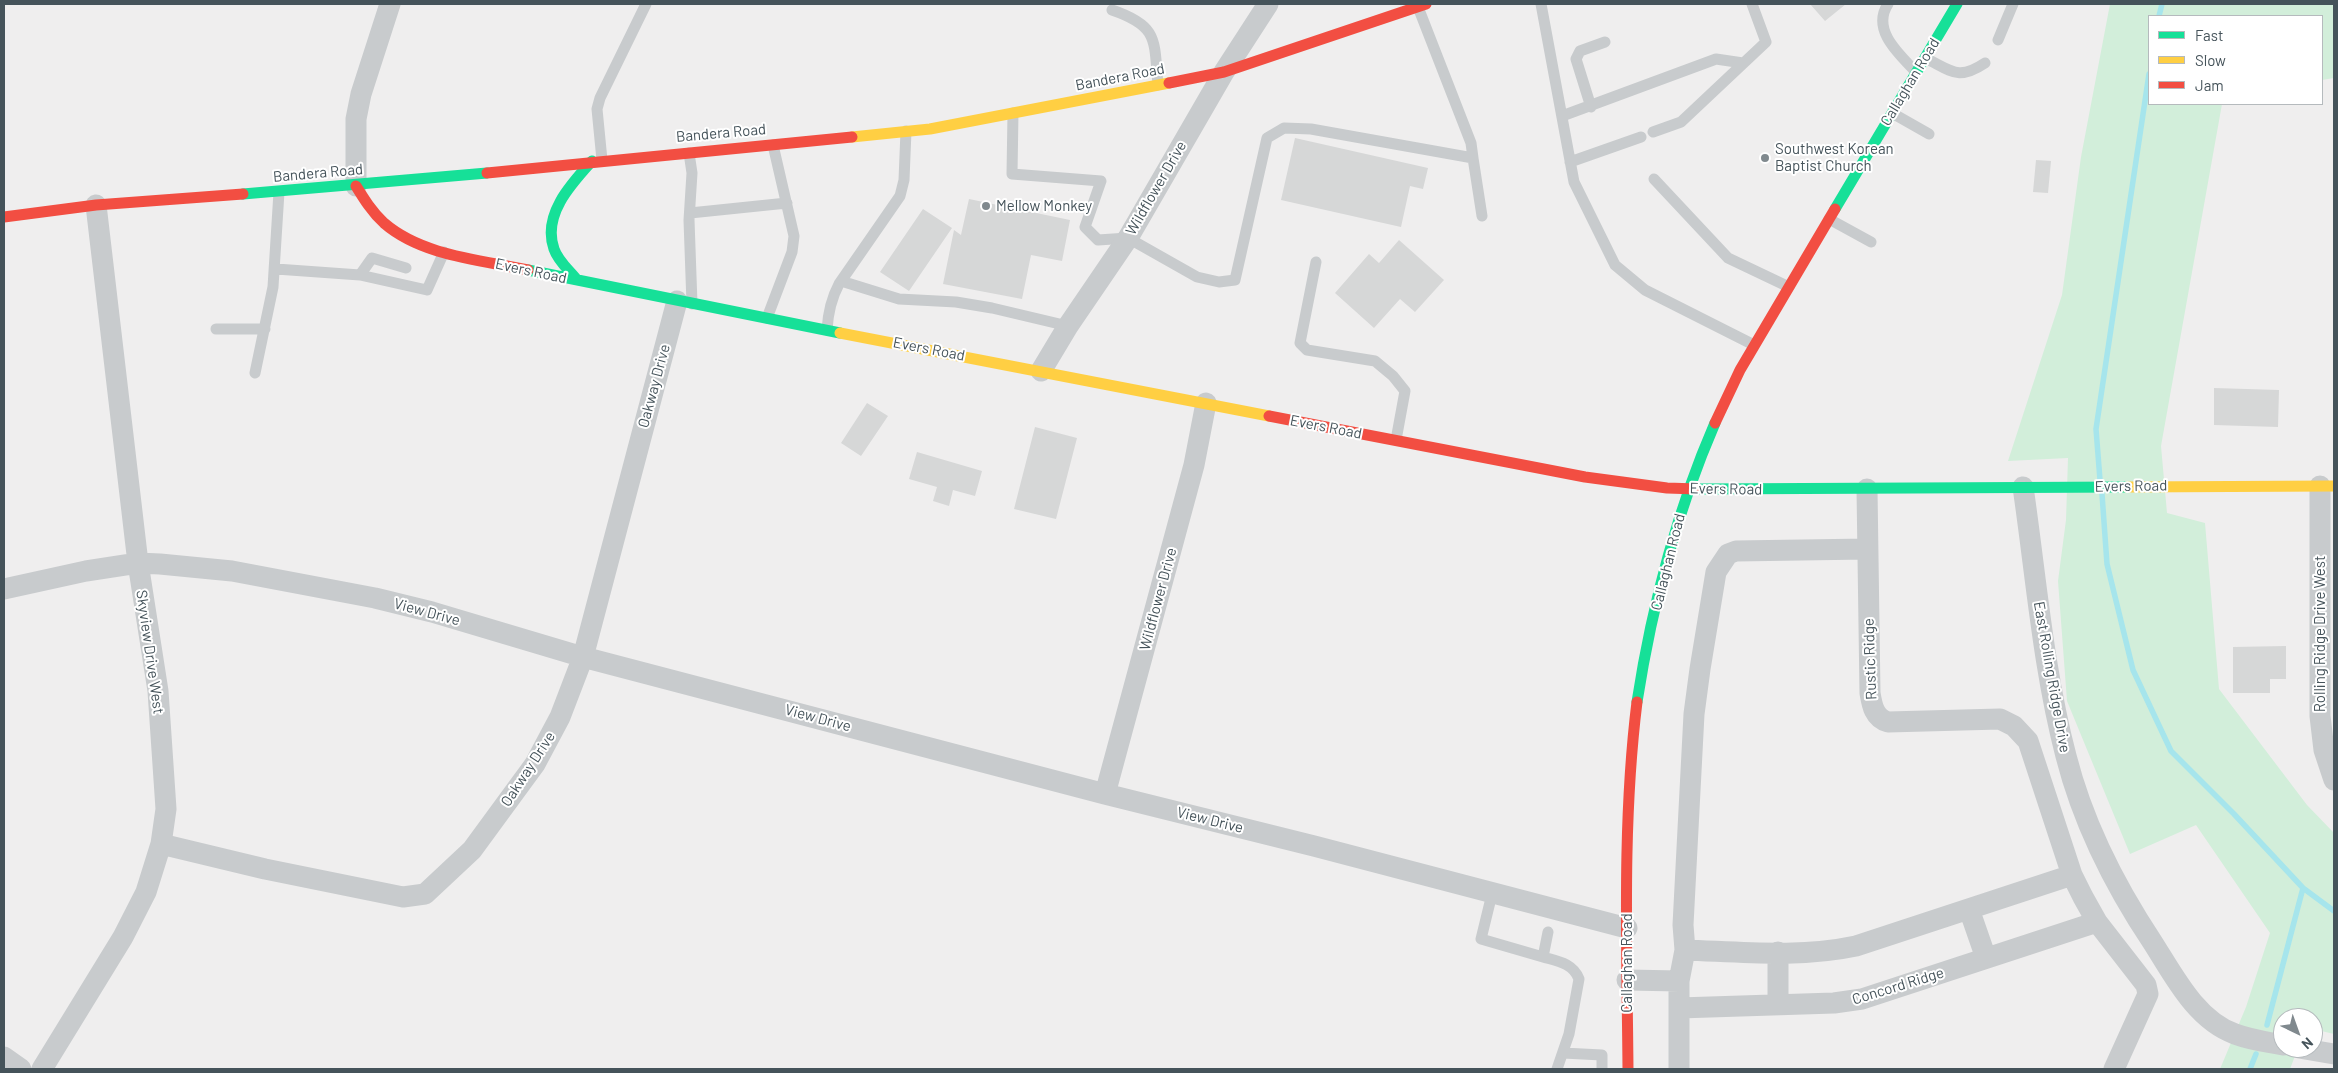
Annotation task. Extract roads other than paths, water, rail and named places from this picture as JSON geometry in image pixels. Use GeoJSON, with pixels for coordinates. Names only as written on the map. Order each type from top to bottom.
{"type":"FeatureCollection","features":[{"type":"Feature","properties":{"kind":"main road","name":"Callaghan Road"},"geometry":{"type":"LineString","coordinates":[[1628,1069],[1626,928],[1632,761],[1637,705],[1667,552],[1687,488],[1724,399],[1754,345],[1957,4]]}},
{"type":"Feature","properties":{"kind":"main road","name":"Bandera Road"},"geometry":{"type":"LineString","coordinates":[[4,217],[96,205],[356,186],[597,160],[930,129],[1224,72],[1422,5]]}},
{"type":"Feature","properties":{"kind":"main road"},"geometry":{"type":"LineString","coordinates":[[577,280],[558,257],[551,235],[557,209],[565,192],[597,160]]}},
{"type":"Feature","properties":{"kind":"main road","name":"Evers Road"},"geometry":{"type":"LineString","coordinates":[[356,186],[375,214],[407,239],[444,252],[684,302],[1585,477],[1667,488],[1719,490],[2327,486]]}},
{"type":"Feature","properties":{"kind":"street"},"geometry":{"type":"LineString","coordinates":[[356,186],[356,119],[361,94],[390,4]]}},
{"type":"Feature","properties":{"kind":"street","name":"Wildflower Drive"},"geometry":{"type":"LineString","coordinates":[[1041,371],[1068,326],[1128,238],[1224,72],[1268,4]]}},
{"type":"Feature","properties":{"kind":"street","name":"Skyview Drive West"},"geometry":{"type":"LineString","coordinates":[[42,1069],[123,937],[146,892],[161,844],[166,809],[158,691],[138,563],[96,205]]}},
{"type":"Feature","properties":{"kind":"street","name":"Oakway Drive"},"geometry":{"type":"LineString","coordinates":[[161,844],[265,869],[404,897],[425,894],[457,867],[472,850],[535,764],[560,717],[583,657],[684,302]]}},
{"type":"Feature","properties":{"kind":"street","name":"Wildflower Drive"},"geometry":{"type":"LineString","coordinates":[[1105,794],[1194,465],[1206,403]]}},
{"type":"Feature","properties":{"kind":"street","name":"Rolling Ridge Drive West"},"geometry":{"type":"LineString","coordinates":[[2327,486],[2327,634],[2320,716],[2324,750],[2334,780]]}},
{"type":"Feature","properties":{"kind":"street","name":"East Rolling Ridge Drive"},"geometry":{"type":"LineString","coordinates":[[2023,487],[2053,696],[2066,757],[2085,816],[2117,884],[2141,926],[2187,995],[2206,1016],[2234,1034],[2273,1043]]}},
{"type":"Feature","properties":{"kind":"street","name":"Rustic Ridge"},"geometry":{"type":"LineString","coordinates":[[1867,488],[1870,692],[1872,707],[1877,716],[1888,722],[2000,719],[2014,726],[2028,741],[2072,875]]}},
{"type":"Feature","properties":{"kind":"street"},"geometry":{"type":"LineString","coordinates":[[1679,1069],[1679,981],[1685,950],[1683,925],[1694,714],[1716,572],[1728,554],[1736,550],[1867,549]]}},
{"type":"Feature","properties":{"kind":"street","name":"View Drive"},"geometry":{"type":"LineString","coordinates":[[4,589],[86,571],[138,563],[232,571],[375,598],[432,612],[583,657],[1626,928]]}},
{"type":"Feature","properties":{"kind":"street"},"geometry":{"type":"LineString","coordinates":[[1685,950],[1805,953],[1856,946],[2072,875],[2097,922],[2146,985],[2148,994],[2114,1069]]}},
{"type":"Feature","properties":{"kind":"street"},"geometry":{"type":"LineString","coordinates":[[2083,897],[2117,884]]}},
{"type":"Feature","properties":{"kind":"street"},"geometry":{"type":"LineString","coordinates":[[1969,909],[1986,958]]}},
{"type":"Feature","properties":{"kind":"street","name":"Concord Ridge"},"geometry":{"type":"LineString","coordinates":[[1679,1008],[1834,1003],[1862,999],[2097,922]]}},
{"type":"Feature","properties":{"kind":"street"},"geometry":{"type":"LineString","coordinates":[[1778,952],[1778,1004]]}},
{"type":"Feature","properties":{"kind":"street"},"geometry":{"type":"LineString","coordinates":[[1628,980],[1679,981]]}},
{"type":"Feature","properties":{"kind":"street"},"geometry":{"type":"LineString","coordinates":[[4,1057],[21,1069]]}},
{"type":"Feature","properties":{"kind":"lane"},"geometry":{"type":"LineString","coordinates":[[597,160],[597,108],[600,98],[646,4]]}},
{"type":"Feature","properties":{"kind":"lane"},"geometry":{"type":"LineString","coordinates":[[1541,4],[1574,182],[1614,265],[1645,290],[1754,345]]}},
{"type":"Feature","properties":{"kind":"lane"},"geometry":{"type":"LineString","coordinates":[[1653,132],[1681,122],[1766,42],[1752,4]]}},
{"type":"Feature","properties":{"kind":"lane"},"geometry":{"type":"LineString","coordinates":[[1888,4],[1882,24],[1889,43],[1916,72]]}},
{"type":"Feature","properties":{"kind":"lane"},"geometry":{"type":"LineString","coordinates":[[1998,40],[2012,4]]}},
{"type":"Feature","properties":{"kind":"lane"},"geometry":{"type":"LineString","coordinates":[[1422,5],[1471,143],[1482,216]]}},
{"type":"Feature","properties":{"kind":"lane"},"geometry":{"type":"LineString","coordinates":[[1112,10],[1130,16],[1146,27],[1154,40],[1158,84]]}},
{"type":"Feature","properties":{"kind":"lane"},"geometry":{"type":"LineString","coordinates":[[1591,107],[1576,59],[1580,51],[1606,42]]}},
{"type":"Feature","properties":{"kind":"lane"},"geometry":{"type":"LineString","coordinates":[[1925,58],[1958,73],[1969,73],[1985,63]]}},
{"type":"Feature","properties":{"kind":"lane"},"geometry":{"type":"LineString","coordinates":[[1562,116],[1591,107],[1716,59],[1743,63]]}},
{"type":"Feature","properties":{"kind":"lane"},"geometry":{"type":"LineString","coordinates":[[1013,112],[1012,174],[1102,181],[1085,227],[1098,240],[1128,238],[1197,277],[1218,282],[1236,280],[1266,138],[1284,128],[1311,129],[1473,158]]}},
{"type":"Feature","properties":{"kind":"lane"},"geometry":{"type":"LineString","coordinates":[[1892,113],[1929,134]]}},
{"type":"Feature","properties":{"kind":"lane"},"geometry":{"type":"LineString","coordinates":[[827,330],[832,298],[841,281],[900,196],[904,180],[906,131]]}},
{"type":"Feature","properties":{"kind":"lane"},"geometry":{"type":"LineString","coordinates":[[1570,162],[1640,137]]}},
{"type":"Feature","properties":{"kind":"lane"},"geometry":{"type":"LineString","coordinates":[[767,318],[792,252],[794,236],[772,143]]}},
{"type":"Feature","properties":{"kind":"lane"},"geometry":{"type":"LineString","coordinates":[[684,302],[692,173],[689,151]]}},
{"type":"Feature","properties":{"kind":"lane"},"geometry":{"type":"LineString","coordinates":[[1654,179],[1728,258],[1789,286]]}},
{"type":"Feature","properties":{"kind":"lane"},"geometry":{"type":"LineString","coordinates":[[255,373],[276,268],[279,192]]}},
{"type":"Feature","properties":{"kind":"lane"},"geometry":{"type":"LineString","coordinates":[[690,213],[787,203]]}},
{"type":"Feature","properties":{"kind":"lane"},"geometry":{"type":"LineString","coordinates":[[1829,219],[1871,242]]}},
{"type":"Feature","properties":{"kind":"lane"},"geometry":{"type":"LineString","coordinates":[[399,282],[417,243]]}},
{"type":"Feature","properties":{"kind":"lane"},"geometry":{"type":"LineString","coordinates":[[276,268],[360,275],[399,282],[427,290],[444,252]]}},
{"type":"Feature","properties":{"kind":"lane"},"geometry":{"type":"LineString","coordinates":[[360,275],[372,258],[406,268]]}},
{"type":"Feature","properties":{"kind":"lane"},"geometry":{"type":"LineString","coordinates":[[1316,262],[1300,343],[1307,350],[1376,360],[1394,376],[1405,392],[1396,440]]}},
{"type":"Feature","properties":{"kind":"lane"},"geometry":{"type":"LineString","coordinates":[[841,281],[898,299],[956,302],[992,308],[1068,326]]}},
{"type":"Feature","properties":{"kind":"lane"},"geometry":{"type":"LineString","coordinates":[[216,329],[265,329]]}},
{"type":"Feature","properties":{"kind":"lane"},"geometry":{"type":"LineString","coordinates":[[1492,894],[1481,939],[1567,964],[1576,970],[1579,978],[1569,1034],[1557,1069]]}},
{"type":"Feature","properties":{"kind":"lane"},"geometry":{"type":"LineString","coordinates":[[1543,957],[1548,932]]}},
{"type":"Feature","properties":{"kind":"lane"},"geometry":{"type":"LineString","coordinates":[[1563,1053],[1602,1055],[1602,1069]]}},
{"type":"Feature","properties":{"kind":"waterway"},"geometry":{"type":"LineString","coordinates":[[2159,15],[2162,4]]}},
{"type":"Feature","properties":{"kind":"waterway"},"geometry":{"type":"LineString","coordinates":[[2100,480],[2096,429],[2148,81]]}},
{"type":"Feature","properties":{"kind":"waterway"},"geometry":{"type":"LineString","coordinates":[[2102,494],[2107,564],[2133,670],[2171,751],[2234,814],[2303,888],[2334,911]]}},
{"type":"Feature","properties":{"kind":"waterway"},"geometry":{"type":"LineString","coordinates":[[2267,1025],[2303,888]]}},
{"type":"Feature","properties":{"kind":"waterway"},"geometry":{"type":"LineString","coordinates":[[2250,1069],[2256,1054]]}},
{"type":"Feature","properties":{"kind":"place","name":"Southwest Korean Baptist Church"},"geometry":{"type":"Point","coordinates":[1765,158]}},
{"type":"Feature","properties":{"kind":"place","name":"Mellow Monkey"},"geometry":{"type":"Point","coordinates":[986,206]}}]}
